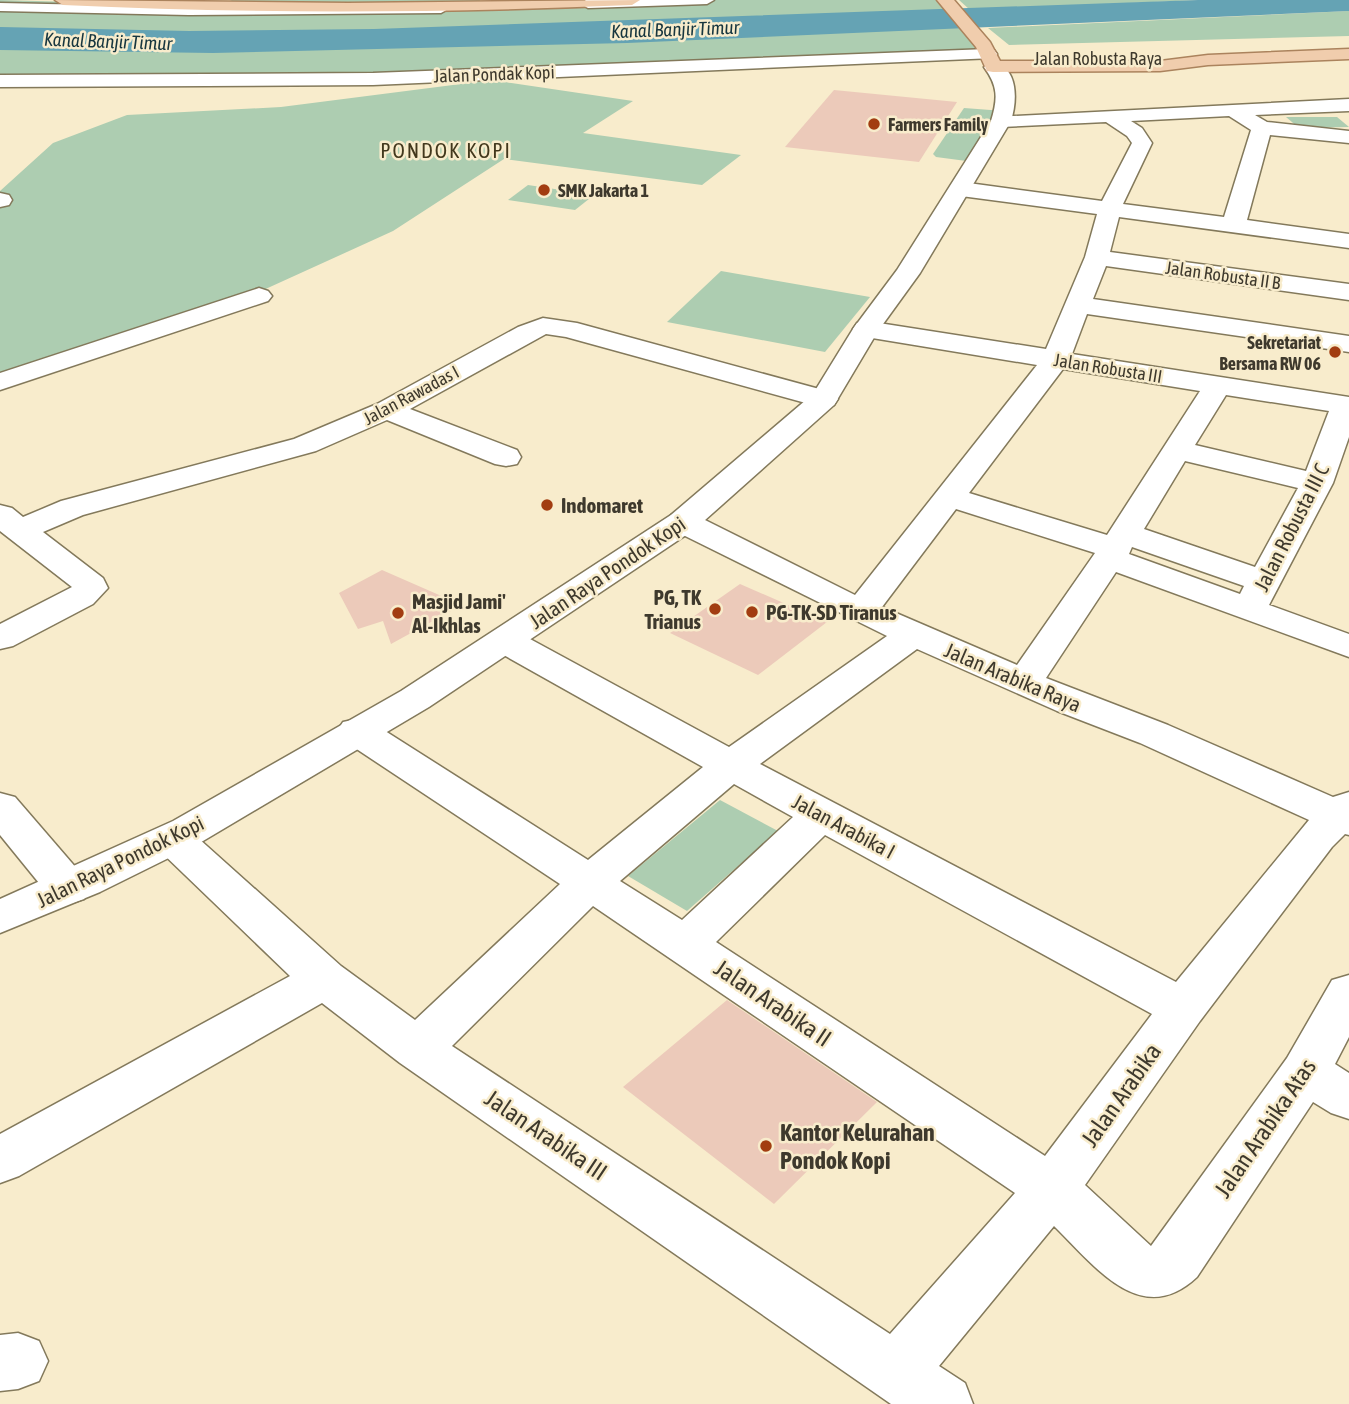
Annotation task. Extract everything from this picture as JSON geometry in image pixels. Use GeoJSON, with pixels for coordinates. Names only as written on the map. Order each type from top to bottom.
{"type":"FeatureCollection","features":[{"type":"Feature","properties":{"kind":"main road"},"geometry":{"type":"LineString","coordinates":[[63,0],[226,3],[632,0]]}},
{"type":"Feature","properties":{"kind":"main road"},"geometry":{"type":"LineString","coordinates":[[280,0],[401,0]]}},
{"type":"Feature","properties":{"kind":"main road"},"geometry":{"type":"LineString","coordinates":[[945,0],[1002,57]]}},
{"type":"Feature","properties":{"kind":"main road"},"geometry":{"type":"LineString","coordinates":[[959,0],[1002,57]]}},
{"type":"Feature","properties":{"kind":"main road","name":"Jalan Robusta Raya"},"geometry":{"type":"LineString","coordinates":[[1002,57],[1160,66],[1208,60],[1349,54]]}},
{"type":"Feature","properties":{"kind":"street"},"geometry":{"type":"LineString","coordinates":[[0,6],[370,12],[707,0]]}},
{"type":"Feature","properties":{"kind":"street","name":"Jalan Pondak Kopi"},"geometry":{"type":"LineString","coordinates":[[0,81],[373,79],[1002,57]]}},
{"type":"Feature","properties":{"kind":"street","name":"Jalan Raya Pondok Kopi"},"geometry":{"type":"LineString","coordinates":[[0,917],[173,839],[415,699],[683,523],[824,399],[866,329],[908,273],[1000,121],[1008,98],[1002,57]]}},
{"type":"Feature","properties":{"kind":"street"},"geometry":{"type":"LineString","coordinates":[[1000,121],[1113,118],[1339,105],[1349,120]]}},
{"type":"Feature","properties":{"kind":"street"},"geometry":{"type":"LineString","coordinates":[[1234,111],[1262,128],[1349,137]]}},
{"type":"Feature","properties":{"kind":"street"},"geometry":{"type":"LineString","coordinates":[[861,611],[1056,359],[1097,257],[1109,210],[1142,142],[1135,132],[1113,118]]}},
{"type":"Feature","properties":{"kind":"street"},"geometry":{"type":"LineString","coordinates":[[1233,227],[1262,128]]}},
{"type":"Feature","properties":{"kind":"street"},"geometry":{"type":"LineString","coordinates":[[961,189],[1349,241]]}},
{"type":"Feature","properties":{"kind":"street"},"geometry":{"type":"LineString","coordinates":[[1294,360],[1305,286],[1303,236]]}},
{"type":"Feature","properties":{"kind":"street","name":"Jalan Robusta II B"},"geometry":{"type":"LineString","coordinates":[[1097,257],[1349,292]]}},
{"type":"Feature","properties":{"kind":"street"},"geometry":{"type":"LineString","coordinates":[[0,382],[259,296]]}},
{"type":"Feature","properties":{"kind":"street"},"geometry":{"type":"LineString","coordinates":[[1077,305],[1294,360],[1349,344]]}},
{"type":"Feature","properties":{"kind":"street","name":"Jalan Rawadas I"},"geometry":{"type":"LineString","coordinates":[[10,523],[305,446],[387,410],[527,333],[550,326],[824,399]]}},
{"type":"Feature","properties":{"kind":"street","name":"Jalan Robusta III"},"geometry":{"type":"LineString","coordinates":[[866,329],[1218,385],[1294,360],[1347,406]]}},
{"type":"Feature","properties":{"kind":"street"},"geometry":{"type":"LineString","coordinates":[[1024,682],[1218,385]]}},
{"type":"Feature","properties":{"kind":"street","name":"Jalan Robusta III C"},"geometry":{"type":"LineString","coordinates":[[1256,595],[1317,483],[1347,406]]}},
{"type":"Feature","properties":{"kind":"street"},"geometry":{"type":"LineString","coordinates":[[387,410],[506,457]]}},
{"type":"Feature","properties":{"kind":"street"},"geometry":{"type":"LineString","coordinates":[[1177,450],[1317,483]]}},
{"type":"Feature","properties":{"kind":"street"},"geometry":{"type":"LineString","coordinates":[[950,497],[1115,546],[1256,595],[1349,646]]}},
{"type":"Feature","properties":{"kind":"street"},"geometry":{"type":"LineString","coordinates":[[0,638],[81,597],[91,588],[91,585],[10,523]]}},
{"type":"Feature","properties":{"kind":"street","name":"Jalan Arabika Raya"},"geometry":{"type":"LineString","coordinates":[[683,523],[861,611],[1024,682],[1346,815]]}},
{"type":"Feature","properties":{"kind":"street"},"geometry":{"type":"LineString","coordinates":[[418,1049],[479,985],[590,883],[732,765],[914,634]]}},
{"type":"Feature","properties":{"kind":"street","name":"Jalan Arabika I"},"geometry":{"type":"LineString","coordinates":[[506,641],[821,814],[1183,1007]]}},
{"type":"Feature","properties":{"kind":"street","name":"Jalan Arabika II"},"geometry":{"type":"LineString","coordinates":[[357,732],[685,944],[1052,1189],[1133,1266],[1148,1272],[1162,1273],[1177,1259]]}},
{"type":"Feature","properties":{"kind":"street"},"geometry":{"type":"LineString","coordinates":[[0,807],[68,888]]}},
{"type":"Feature","properties":{"kind":"street"},"geometry":{"type":"LineString","coordinates":[[685,944],[821,814]]}},
{"type":"Feature","properties":{"kind":"street","name":"Jalan Arabika"},"geometry":{"type":"LineString","coordinates":[[897,1371],[1052,1189],[1183,1007],[1317,837],[1346,815]]}},
{"type":"Feature","properties":{"kind":"street","name":"Jalan Arabika III"},"geometry":{"type":"LineString","coordinates":[[173,839],[324,979],[418,1049],[943,1404]]}},
{"type":"Feature","properties":{"kind":"street"},"geometry":{"type":"LineString","coordinates":[[0,1160],[324,979]]}},
{"type":"Feature","properties":{"kind":"street","name":"Jalan Arabika Atas"},"geometry":{"type":"LineString","coordinates":[[1177,1259],[1304,1072],[1349,993]]}},
{"type":"Feature","properties":{"kind":"street"},"geometry":{"type":"LineString","coordinates":[[1304,1072],[1349,1097]]}},
{"type":"Feature","properties":{"kind":"green space"},"geometry":{"type":"Polygon","coordinates":[[[0,0],[219,6],[232,0],[480,0],[479,4],[632,0],[945,0],[988,54],[638,68],[0,81],[0,0]]]}},
{"type":"Feature","properties":{"kind":"green space"},"geometry":{"type":"Polygon","coordinates":[[[959,0],[1198,0],[970,10],[959,0]]]}},
{"type":"Feature","properties":{"kind":"green space"},"geometry":{"type":"Polygon","coordinates":[[[1349,11],[1349,36],[1009,45],[988,28],[1349,11]]]}},
{"type":"Feature","properties":{"kind":"green space"},"geometry":{"type":"Polygon","coordinates":[[[492,80],[633,101],[583,133],[741,155],[702,185],[504,159],[393,231],[224,308],[0,378],[0,191],[53,143],[127,115],[281,107],[492,80]]]}},
{"type":"Feature","properties":{"kind":"green space"},"geometry":{"type":"Polygon","coordinates":[[[964,108],[1004,111],[974,162],[936,157],[933,154],[964,108]]]}},
{"type":"Feature","properties":{"kind":"green space"},"geometry":{"type":"Polygon","coordinates":[[[1286,117],[1337,117],[1349,127],[1299,128],[1286,117]]]}},
{"type":"Feature","properties":{"kind":"green space"},"geometry":{"type":"Polygon","coordinates":[[[528,185],[594,195],[575,210],[508,200],[528,185]]]}},
{"type":"Feature","properties":{"kind":"green space"},"geometry":{"type":"Polygon","coordinates":[[[721,271],[870,297],[825,352],[667,322],[721,271]]]}},
{"type":"Feature","properties":{"kind":"green space"},"geometry":{"type":"Polygon","coordinates":[[[720,800],[778,831],[687,911],[628,876],[720,800]]]}},
{"type":"Feature","properties":{"kind":"water","name":"Kanal Banjir Timur"},"geometry":{"type":"Polygon","coordinates":[[[1198,0],[1349,0],[1349,11],[627,43],[213,53],[0,50],[0,27],[189,31],[374,29],[1198,0]]]}},
{"type":"Feature","properties":{"kind":"building","name":"Farmers Family"},"geometry":{"type":"Polygon","coordinates":[[[834,90],[957,102],[919,162],[785,147],[834,90]]]}},
{"type":"Feature","properties":{"kind":"building","name":"Masjid Jami' Al-Ikhlas"},"geometry":{"type":"Polygon","coordinates":[[[382,570],[462,605],[391,644],[383,621],[358,629],[339,593],[382,570]]]}},
{"type":"Feature","properties":{"kind":"building","name":"PG-TK-SD Tiranus"},"geometry":{"type":"Polygon","coordinates":[[[740,584],[827,622],[758,675],[670,633],[740,584]]]}},
{"type":"Feature","properties":{"kind":"building","name":"Kantor Kelurahan Pondok Kopi"},"geometry":{"type":"Polygon","coordinates":[[[727,1000],[877,1102],[774,1204],[623,1087],[727,1000]]]}},
{"type":"Feature","properties":{"kind":"place","name":"Farmers Family"},"geometry":{"type":"Point","coordinates":[874,124]}},
{"type":"Feature","properties":{"kind":"place","name":"SMK Jakarta 1"},"geometry":{"type":"Point","coordinates":[544,190]}},
{"type":"Feature","properties":{"kind":"place","name":"Sekretariat Bersama RW 06"},"geometry":{"type":"Point","coordinates":[1335,352]}},
{"type":"Feature","properties":{"kind":"place","name":"Indomaret"},"geometry":{"type":"Point","coordinates":[547,505]}},
{"type":"Feature","properties":{"kind":"place","name":"PG, TK Trianus"},"geometry":{"type":"Point","coordinates":[715,609]}},
{"type":"Feature","properties":{"kind":"place","name":"PG-TK-SD Tiranus"},"geometry":{"type":"Point","coordinates":[752,612]}},
{"type":"Feature","properties":{"kind":"place","name":"Masjid Jami' Al-Ikhlas"},"geometry":{"type":"Point","coordinates":[398,613]}},
{"type":"Feature","properties":{"kind":"place","name":"Kantor Kelurahan Pondok Kopi"},"geometry":{"type":"Point","coordinates":[766,1146]}},
{"type":"Feature","properties":{"kind":"district","name":"PONDOK KOPI"},"geometry":{"type":"Point","coordinates":[446,150]}}]}
